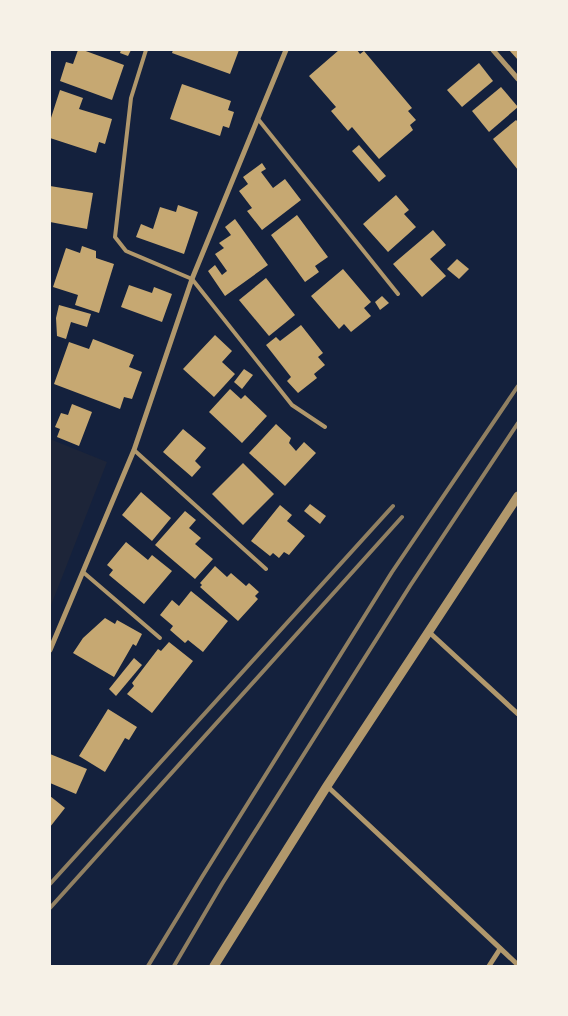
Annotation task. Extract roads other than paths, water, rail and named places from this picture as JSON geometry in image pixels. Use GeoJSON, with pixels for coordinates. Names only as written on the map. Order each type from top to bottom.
{"type":"FeatureCollection","features":[{"type":"Feature","properties":{"kind":"street"},"geometry":{"type":"LineString","coordinates":[[50,650],[134,450],[192,279],[286,50]]}},
{"type":"Feature","properties":{"kind":"street"},"geometry":{"type":"LineString","coordinates":[[493,50],[518,79]]}},
{"type":"Feature","properties":{"kind":"street"},"geometry":{"type":"LineString","coordinates":[[214,966],[328,786],[518,496]]}},
{"type":"Feature","properties":{"kind":"street"},"geometry":{"type":"LineString","coordinates":[[429,632],[518,714]]}},
{"type":"Feature","properties":{"kind":"street"},"geometry":{"type":"LineString","coordinates":[[328,786],[518,965]]}},
{"type":"Feature","properties":{"kind":"street"},"geometry":{"type":"LineString","coordinates":[[489,966],[500,949]]}},
{"type":"Feature","properties":{"kind":"lane"},"geometry":{"type":"LineString","coordinates":[[146,50],[131,98],[115,237],[126,251],[192,279],[292,405],[325,428]]}},
{"type":"Feature","properties":{"kind":"lane"},"geometry":{"type":"LineString","coordinates":[[258,119],[398,294]]}},
{"type":"Feature","properties":{"kind":"lane"},"geometry":{"type":"LineString","coordinates":[[134,450],[266,569]]}},
{"type":"Feature","properties":{"kind":"lane"},"geometry":{"type":"LineString","coordinates":[[83,572],[160,638]]}},
{"type":"Feature","properties":{"kind":"railway"},"geometry":{"type":"LineString","coordinates":[[148,966],[392,572],[518,386]]}},
{"type":"Feature","properties":{"kind":"railway"},"geometry":{"type":"LineString","coordinates":[[174,966],[222,884],[410,586],[518,423]]}},
{"type":"Feature","properties":{"kind":"railway"},"geometry":{"type":"LineString","coordinates":[[50,884],[393,506]]}},
{"type":"Feature","properties":{"kind":"railway"},"geometry":{"type":"LineString","coordinates":[[50,908],[402,517]]}}]}
